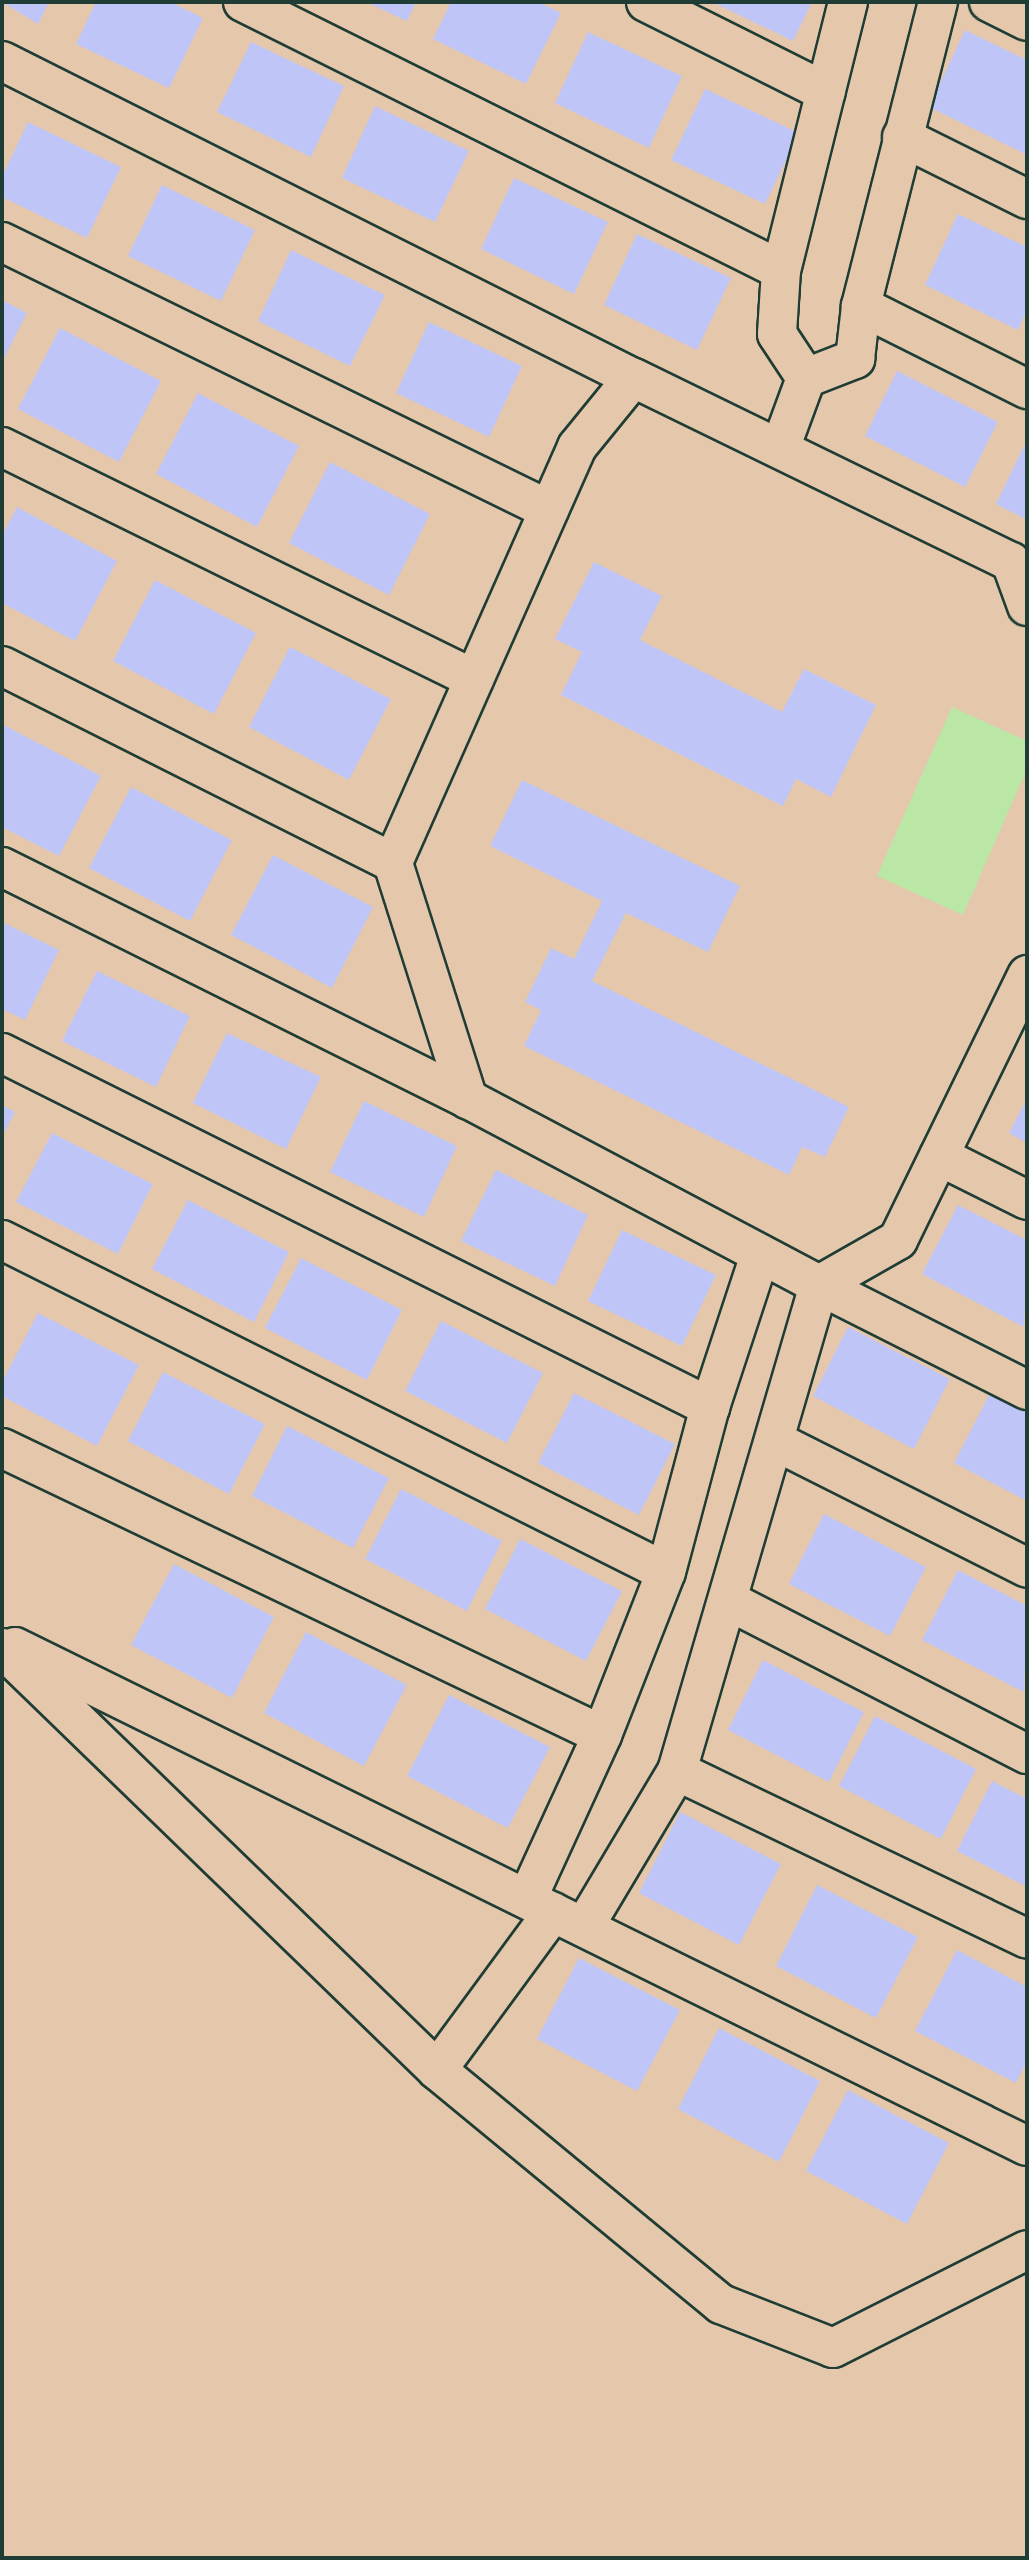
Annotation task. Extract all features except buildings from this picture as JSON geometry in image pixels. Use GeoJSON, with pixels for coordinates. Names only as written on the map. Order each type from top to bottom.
{"type":"FeatureCollection","features":[{"type":"Feature","properties":{"kind":"street"},"geometry":{"type":"LineString","coordinates":[[243,2],[780,270]]}},
{"type":"Feature","properties":{"kind":"street"},"geometry":{"type":"LineString","coordinates":[[646,2],[826,92]]}},
{"type":"Feature","properties":{"kind":"street"},"geometry":{"type":"LineString","coordinates":[[806,378],[777,334],[780,270],[848,2]]}},
{"type":"Feature","properties":{"kind":"street"},"geometry":{"type":"LineString","coordinates":[[781,446],[806,378],[855,359],[861,306],[938,2]]}},
{"type":"Feature","properties":{"kind":"street"},"geometry":{"type":"LineString","coordinates":[[989,2],[1027,20]]}},
{"type":"Feature","properties":{"kind":"street"},"geometry":{"type":"LineString","coordinates":[[2,61],[633,378],[781,446],[1019,566],[1027,606]]}},
{"type":"Feature","properties":{"kind":"street"},"geometry":{"type":"LineString","coordinates":[[902,136],[1027,199]]}},
{"type":"Feature","properties":{"kind":"street"},"geometry":{"type":"LineString","coordinates":[[2,242],[549,510]]}},
{"type":"Feature","properties":{"kind":"street"},"geometry":{"type":"LineString","coordinates":[[861,306],[1027,389]]}},
{"type":"Feature","properties":{"kind":"street"},"geometry":{"type":"LineString","coordinates":[[468,1099],[393,863],[577,447],[633,378]]}},
{"type":"Feature","properties":{"kind":"street"},"geometry":{"type":"LineString","coordinates":[[2,447],[474,679]]}},
{"type":"Feature","properties":{"kind":"street"},"geometry":{"type":"LineString","coordinates":[[2,666],[393,863]]}},
{"type":"Feature","properties":{"kind":"street"},"geometry":{"type":"LineString","coordinates":[[2,867],[468,1099],[760,1255],[1027,1390]]}},
{"type":"Feature","properties":{"kind":"street"},"geometry":{"type":"LineString","coordinates":[[437,2070],[555,1913],[677,1771],[777,1442],[819,1285],[898,1240],[1025,985]]}},
{"type":"Feature","properties":{"kind":"street"},"geometry":{"type":"LineString","coordinates":[[2,1054],[710,1407]]}},
{"type":"Feature","properties":{"kind":"street"},"geometry":{"type":"LineString","coordinates":[[939,1156],[1027,1200]]}},
{"type":"Feature","properties":{"kind":"street"},"geometry":{"type":"LineString","coordinates":[[2,1240],[666,1573]]}},
{"type":"Feature","properties":{"kind":"street"},"geometry":{"type":"LineString","coordinates":[[555,1913],[602,1735],[666,1573],[710,1407],[760,1255]]}},
{"type":"Feature","properties":{"kind":"street"},"geometry":{"type":"LineString","coordinates":[[777,1442],[1027,1567]]}},
{"type":"Feature","properties":{"kind":"street"},"geometry":{"type":"LineString","coordinates":[[2,1448],[602,1735]]}},
{"type":"Feature","properties":{"kind":"street"},"geometry":{"type":"LineString","coordinates":[[729,1601],[1027,1754]]}},
{"type":"Feature","properties":{"kind":"street"},"geometry":{"type":"LineString","coordinates":[[2,1640],[1027,2146]]}},
{"type":"Feature","properties":{"kind":"street"},"geometry":{"type":"LineString","coordinates":[[2,1648],[437,2070],[721,2304],[833,2348],[1027,2250]]}},
{"type":"Feature","properties":{"kind":"street"},"geometry":{"type":"LineString","coordinates":[[677,1771],[1027,1939]]}},
{"type":"Feature","properties":{"kind":"green space"},"geometry":{"type":"Polygon","coordinates":[[[952,707],[1027,741],[1027,769],[963,915],[877,876],[952,707]]]}}]}
